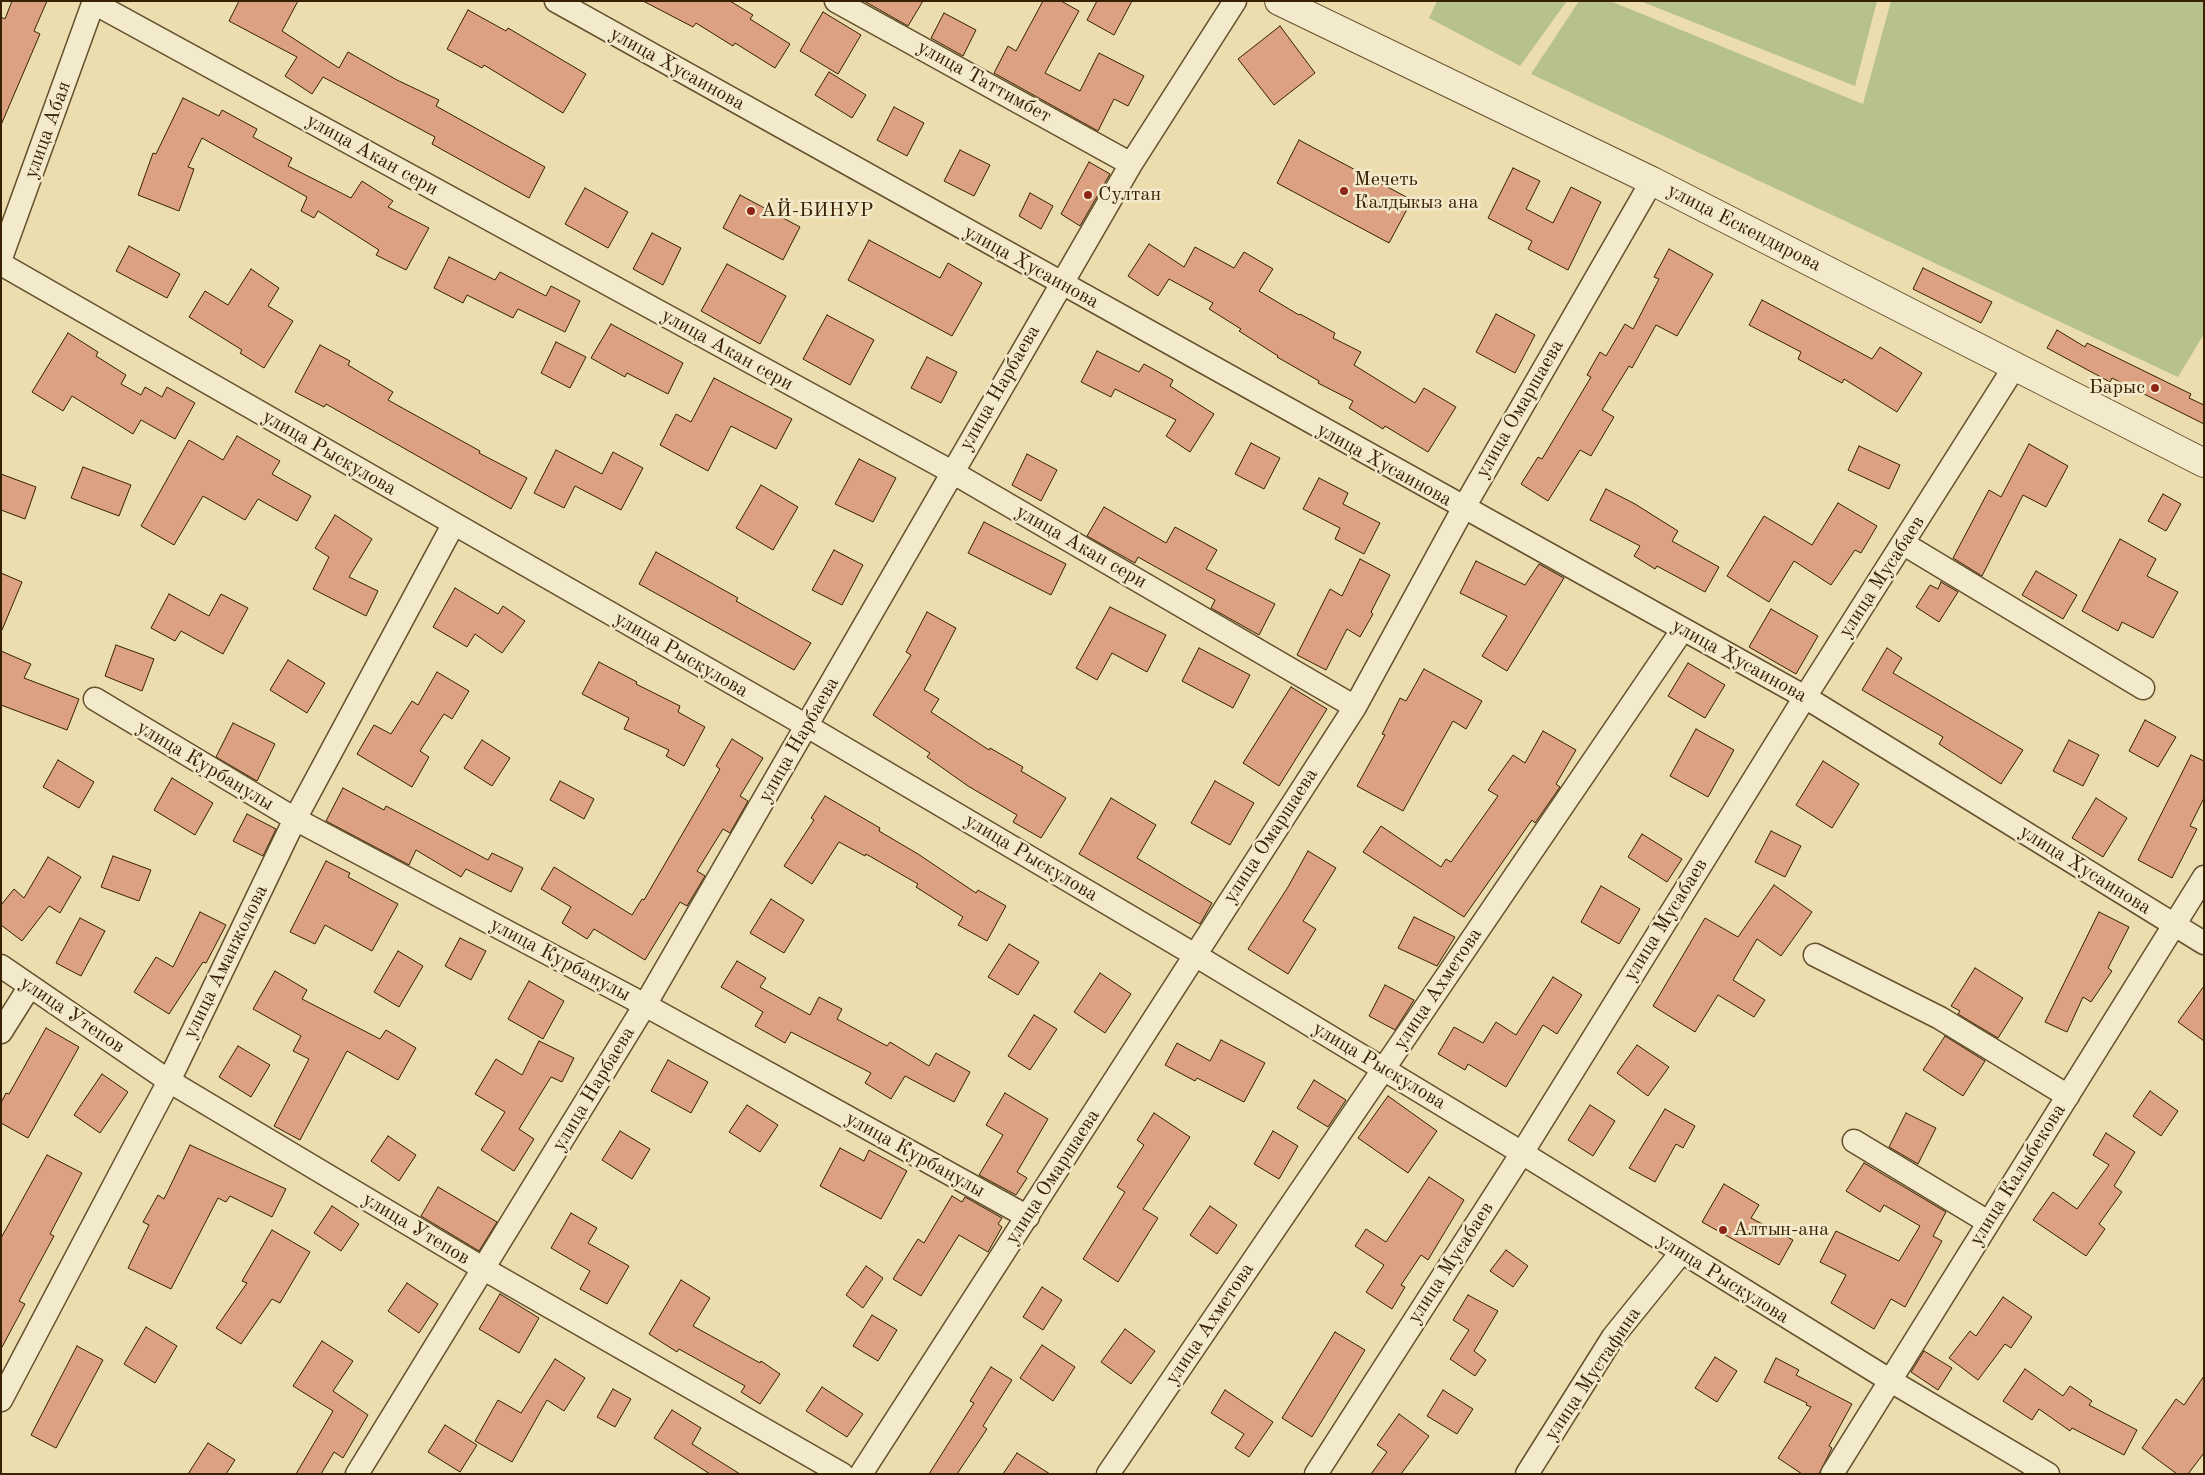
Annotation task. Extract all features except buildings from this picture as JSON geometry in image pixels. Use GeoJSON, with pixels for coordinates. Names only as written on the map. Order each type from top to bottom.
{"type":"FeatureCollection","features":[{"type":"Feature","properties":{"kind":"street","name":"улица Хусаинова"},"geometry":{"type":"LineString","coordinates":[[556,1],[1463,509],[1805,697],[2204,943]]}},
{"type":"Feature","properties":{"kind":"street","name":"улица Таттимбет"},"geometry":{"type":"LineString","coordinates":[[836,1],[1131,164]]}},
{"type":"Feature","properties":{"kind":"street","name":"улица Нарбаева"},"geometry":{"type":"LineString","coordinates":[[363,1472],[645,1005],[1131,164],[1235,1]]}},
{"type":"Feature","properties":{"kind":"street","name":"улица Ескендирова"},"geometry":{"type":"LineString","coordinates":[[1279,1],[1652,181],[2204,463]]}},
{"type":"Feature","properties":{"kind":"street","name":"улица Абая"},"geometry":{"type":"LineString","coordinates":[[1,258],[94,2]]}},
{"type":"Feature","properties":{"kind":"street","name":"улица Акан сери"},"geometry":{"type":"LineString","coordinates":[[94,2],[952,472],[1355,706]]}},
{"type":"Feature","properties":{"kind":"street","name":"улица Омаршаева"},"geometry":{"type":"LineString","coordinates":[[861,1474],[1355,706],[1463,509],[1652,181]]}},
{"type":"Feature","properties":{"kind":"street","name":"улица Рыскулова"},"geometry":{"type":"LineString","coordinates":[[1,264],[807,726],[1195,955],[1522,1153],[1891,1381],[2048,1474]]}},
{"type":"Feature","properties":{"kind":"street","name":"улица Мусабаев"},"geometry":{"type":"LineString","coordinates":[[1316,1474],[1522,1153],[1805,697],[1904,544],[2015,366]]}},
{"type":"Feature","properties":{"kind":"street","name":"улица Аманжолова"},"geometry":{"type":"LineString","coordinates":[[1,1400],[169,1081],[295,819],[454,525]]}},
{"type":"Feature","properties":{"kind":"street"},"geometry":{"type":"LineString","coordinates":[[1904,544],[2143,688]]}},
{"type":"Feature","properties":{"kind":"street","name":"улица Ахметова"},"geometry":{"type":"LineString","coordinates":[[1108,1474],[1682,629]]}},
{"type":"Feature","properties":{"kind":"street","name":"улица Курбанулы"},"geometry":{"type":"LineString","coordinates":[[95,699],[295,819],[645,1005],[1028,1217]]}},
{"type":"Feature","properties":{"kind":"street","name":"улица Калыбекова"},"geometry":{"type":"LineString","coordinates":[[1832,1474],[2204,877]]}},
{"type":"Feature","properties":{"kind":"street"},"geometry":{"type":"LineString","coordinates":[[1815,956],[1940,1018],[2068,1096]]}},
{"type":"Feature","properties":{"kind":"street","name":"улица Утепов"},"geometry":{"type":"LineString","coordinates":[[1,966],[169,1081],[484,1269],[842,1474]]}},
{"type":"Feature","properties":{"kind":"street"},"geometry":{"type":"LineString","coordinates":[[1,1032],[30,986]]}},
{"type":"Feature","properties":{"kind":"street"},"geometry":{"type":"LineString","coordinates":[[1854,1141],[1988,1222]]}},
{"type":"Feature","properties":{"kind":"street","name":"улица Мустафина"},"geometry":{"type":"LineString","coordinates":[[1527,1474],[1613,1337],[1681,1253]]}},
{"type":"Feature","properties":{"kind":"green space"},"geometry":{"type":"Polygon","coordinates":[[[1437,1],[1567,1],[1520,66],[1429,18],[1437,1]]]}},
{"type":"Feature","properties":{"kind":"green space"},"geometry":{"type":"Polygon","coordinates":[[[1579,1],[1610,1],[1863,104],[1891,1],[2204,1],[2204,334],[2178,377],[1531,74],[1579,1]]]}},
{"type":"Feature","properties":{"kind":"green space"},"geometry":{"type":"Polygon","coordinates":[[[1640,1],[1877,1],[1855,86],[1640,1]]]}},
{"type":"Feature","properties":{"kind":"place","name":"Мечеть Калдыкыз ана"},"geometry":{"type":"Point","coordinates":[1344,191]}},
{"type":"Feature","properties":{"kind":"place","name":"Султан"},"geometry":{"type":"Point","coordinates":[1088,195]}},
{"type":"Feature","properties":{"kind":"place","name":"АЙ-БИНУР"},"geometry":{"type":"Point","coordinates":[751,211]}},
{"type":"Feature","properties":{"kind":"place","name":"Барыс"},"geometry":{"type":"Point","coordinates":[2155,388]}},
{"type":"Feature","properties":{"kind":"place","name":"Алтын-ана"},"geometry":{"type":"Point","coordinates":[1723,1230]}}]}
